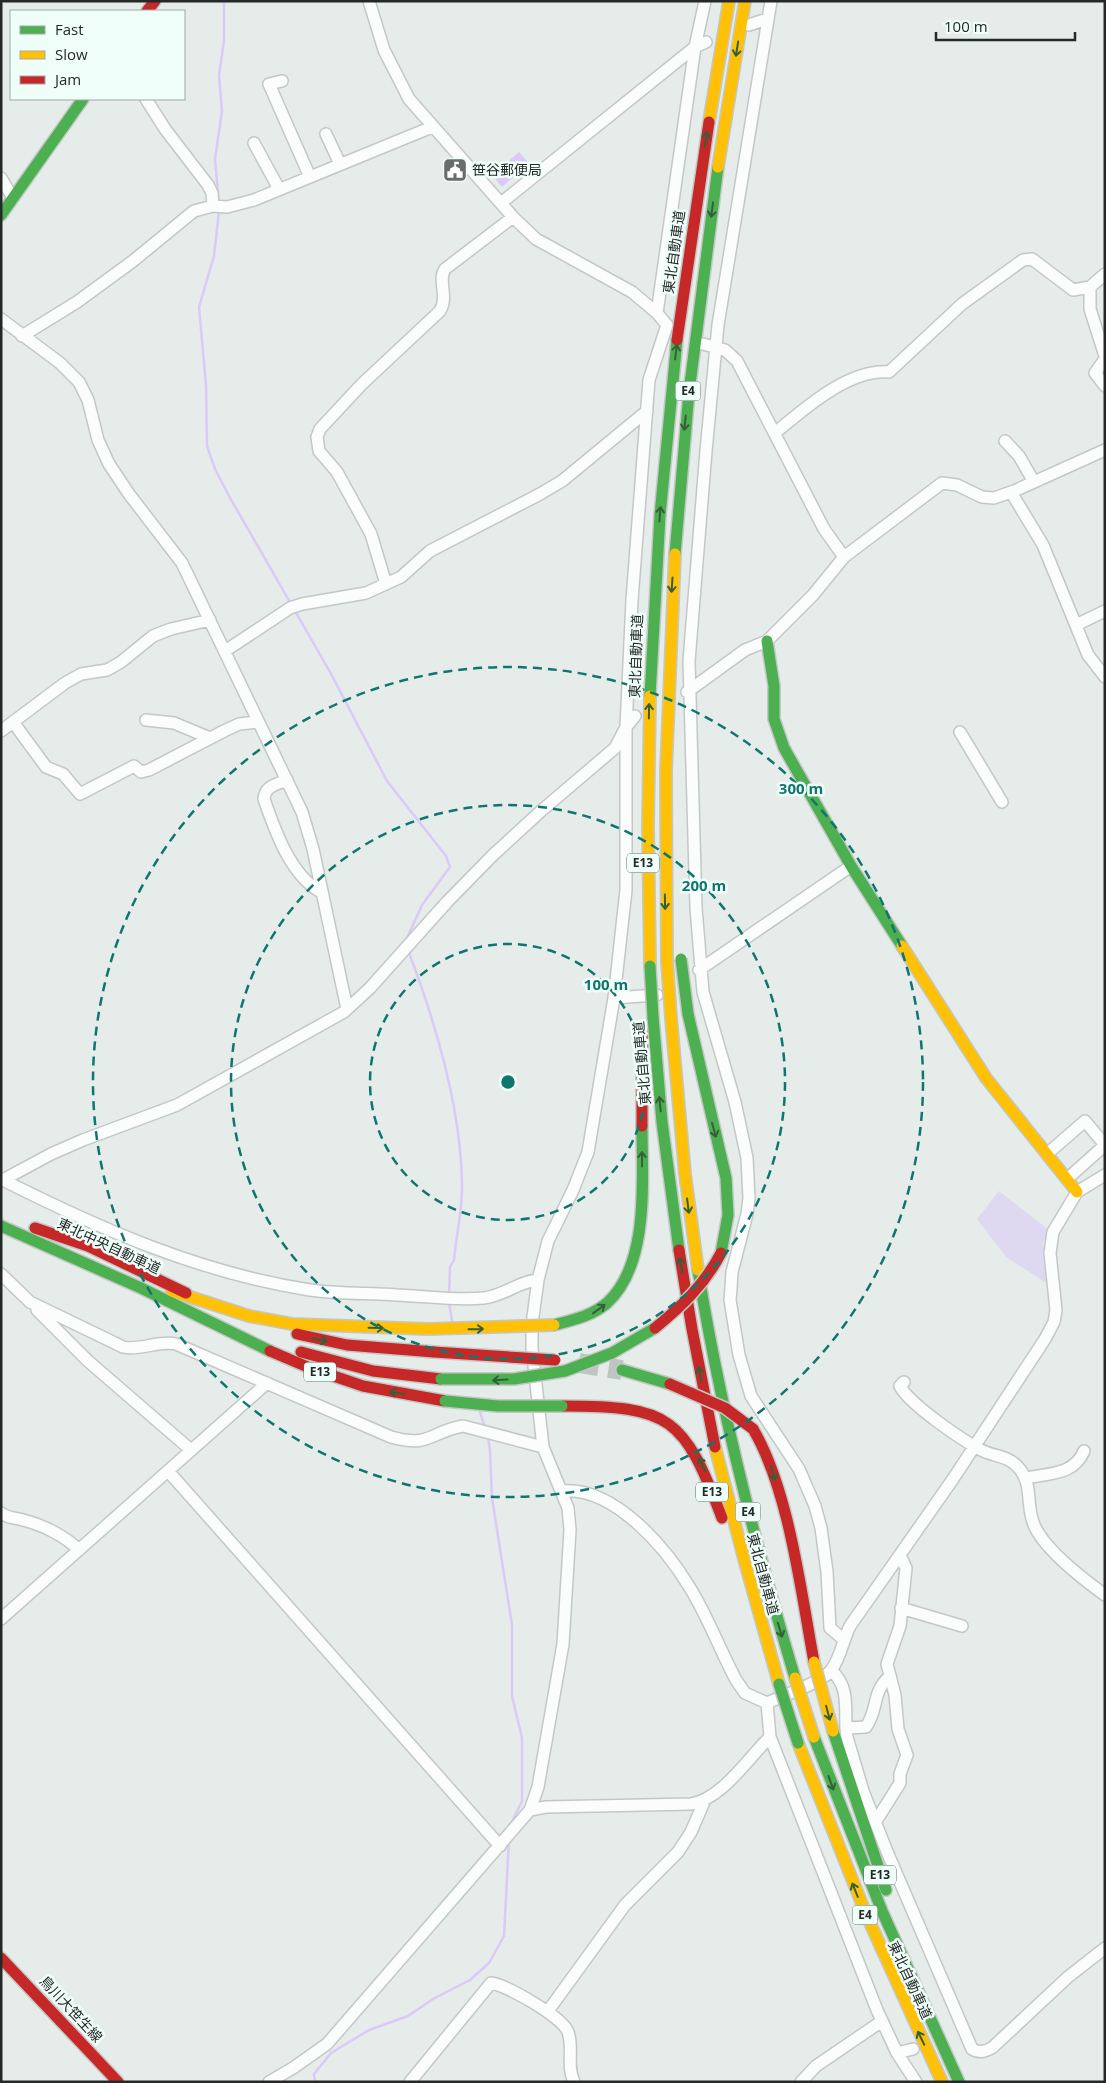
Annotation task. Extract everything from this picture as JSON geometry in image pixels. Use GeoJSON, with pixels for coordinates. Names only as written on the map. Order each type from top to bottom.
{"type":"FeatureCollection","features":[{"type":"Feature","properties":{"kind":"main road","name":"東北自動車道"},"geometry":{"type":"LineString","coordinates":[[648,760],[654,600],[675,357],[696,202],[729,1]]}},
{"type":"Feature","properties":{"kind":"main road","name":"東北自動車道"},"geometry":{"type":"LineString","coordinates":[[745,1],[722,141],[691,367],[670,608],[664,784],[667,962],[682,1154],[692,1235],[708,1329],[752,1529],[795,1678],[814,1737],[861,1863],[928,2018],[959,2082]]}},
{"type":"Feature","properties":{"kind":"main road"},"geometry":{"type":"LineString","coordinates":[[1,215],[82,100]]}},
{"type":"Feature","properties":{"kind":"main road"},"geometry":{"type":"LineString","coordinates":[[767,641],[774,686],[774,720],[778,732],[851,866],[986,1078],[1077,1192]]}},
{"type":"Feature","properties":{"kind":"main road","name":"E13"},"geometry":{"type":"LineString","coordinates":[[207,1304],[249,1316],[292,1324],[428,1330],[554,1325],[585,1318],[609,1302],[627,1276],[635,1252],[642,1179],[647,1017],[644,790],[648,760]]}},
{"type":"Feature","properties":{"kind":"main road","name":"E13"},"geometry":{"type":"LineString","coordinates":[[207,1304],[274,1327],[322,1340],[370,1348],[562,1364],[593,1362],[617,1351],[655,1328],[697,1290],[708,1276],[721,1253],[729,1223],[729,1193],[688,1014],[664,784]]}},
{"type":"Feature","properties":{"kind":"main road","name":"東北自動車道"},"geometry":{"type":"LineString","coordinates":[[647,1017],[669,1183],[693,1335],[712,1433],[737,1533],[778,1680],[798,1743],[827,1822],[875,1938],[942,2082]]}},
{"type":"Feature","properties":{"kind":"main road","name":"東北中央自動車道"},"geometry":{"type":"LineString","coordinates":[[1,1226],[141,1288],[202,1318]]}},
{"type":"Feature","properties":{"kind":"main road","name":"東北中央自動車道"},"geometry":{"type":"LineString","coordinates":[[31,1226],[83,1253],[144,1281],[207,1304]]}},
{"type":"Feature","properties":{"kind":"main road","name":"E13"},"geometry":{"type":"LineString","coordinates":[[202,1318],[336,1362],[373,1370],[441,1379],[514,1379],[562,1364]]}},
{"type":"Feature","properties":{"kind":"main road","name":"E13"},"geometry":{"type":"LineString","coordinates":[[202,1318],[284,1358],[336,1377],[391,1392],[445,1401],[498,1406],[620,1406],[642,1410],[674,1426],[691,1444],[706,1474],[778,1680]]}},
{"type":"Feature","properties":{"kind":"main road","name":"E13"},"geometry":{"type":"LineString","coordinates":[[622,1370],[670,1384],[720,1404],[754,1429],[769,1460],[793,1554],[814,1662],[833,1731],[928,2018]]}},
{"type":"Feature","properties":{"kind":"main road","name":"鳥川大笹生線"},"geometry":{"type":"LineString","coordinates":[[1,1958],[118,2082]]}},
{"type":"Feature","properties":{"kind":"street"},"geometry":{"type":"LineString","coordinates":[[269,2082],[327,2044],[505,1841],[530,1810],[538,1787],[563,1644],[570,1530],[568,1508],[543,1447],[532,1348],[532,1324],[538,1280],[548,1241],[573,1190],[588,1152],[614,998],[626,890],[626,727],[632,600],[649,380],[670,326],[632,292],[536,239],[513,218],[408,99],[384,50],[369,1]]}},
{"type":"Feature","properties":{"kind":"street"},"geometry":{"type":"LineString","coordinates":[[657,313],[700,44],[705,1]]}},
{"type":"Feature","properties":{"kind":"street"},"geometry":{"type":"LineString","coordinates":[[771,1],[720,316],[706,450],[689,661],[687,692],[699,970],[703,992],[735,1102],[747,1158],[748,1206],[730,1300],[739,1355],[751,1396],[799,1469],[815,1506],[821,1528],[827,1572],[830,1628],[843,1639]]}},
{"type":"Feature","properties":{"kind":"street"},"geometry":{"type":"LineString","coordinates":[[749,25],[767,19]]}},
{"type":"Feature","properties":{"kind":"street"},"geometry":{"type":"LineString","coordinates":[[501,203],[700,44]]}},
{"type":"Feature","properties":{"kind":"street"},"geometry":{"type":"LineString","coordinates":[[282,81],[269,84],[310,177]]}},
{"type":"Feature","properties":{"kind":"street"},"geometry":{"type":"LineString","coordinates":[[147,100],[165,129],[208,185],[212,193],[213,206]]}},
{"type":"Feature","properties":{"kind":"street"},"geometry":{"type":"LineString","coordinates":[[22,336],[85,296],[194,211],[213,206],[227,207],[254,200],[432,127]]}},
{"type":"Feature","properties":{"kind":"street"},"geometry":{"type":"LineString","coordinates":[[326,134],[340,164]]}},
{"type":"Feature","properties":{"kind":"street"},"geometry":{"type":"LineString","coordinates":[[254,143],[279,189]]}},
{"type":"Feature","properties":{"kind":"street"},"geometry":{"type":"LineString","coordinates":[[1,178],[13,198]]}},
{"type":"Feature","properties":{"kind":"street"},"geometry":{"type":"LineString","coordinates":[[386,584],[371,534],[337,472],[319,451],[317,437],[320,429],[330,416],[440,310],[444,303],[442,277],[445,269],[513,218]]}},
{"type":"Feature","properties":{"kind":"street"},"geometry":{"type":"LineString","coordinates":[[775,433],[824,394],[878,371],[889,372],[962,304],[1023,260],[1032,259],[1071,289],[1090,287],[1105,274]]}},
{"type":"Feature","properties":{"kind":"street"},"geometry":{"type":"LineString","coordinates":[[1090,287],[1090,309],[1105,358],[1095,373],[1105,386]]}},
{"type":"Feature","properties":{"kind":"street"},"geometry":{"type":"LineString","coordinates":[[1,319],[60,363],[78,382],[88,400],[98,440],[109,464],[129,494],[182,563],[302,812],[313,849],[347,1009]]}},
{"type":"Feature","properties":{"kind":"street"},"geometry":{"type":"LineString","coordinates":[[703,344],[724,350],[737,362],[824,529],[844,557]]}},
{"type":"Feature","properties":{"kind":"street"},"geometry":{"type":"LineString","coordinates":[[225,651],[290,608],[302,604],[366,593],[410,571],[430,551],[540,494],[562,480],[647,411]]}},
{"type":"Feature","properties":{"kind":"street"},"geometry":{"type":"LineString","coordinates":[[1005,441],[1019,456],[1034,482]]}},
{"type":"Feature","properties":{"kind":"street"},"geometry":{"type":"LineString","coordinates":[[687,692],[745,650],[767,641],[813,595],[844,557],[942,483],[957,485],[982,497],[994,498],[1105,450]]}},
{"type":"Feature","properties":{"kind":"street"},"geometry":{"type":"LineString","coordinates":[[1011,492],[1043,545],[1088,655],[1105,677]]}},
{"type":"Feature","properties":{"kind":"street"},"geometry":{"type":"LineString","coordinates":[[1076,625],[1105,611]]}},
{"type":"Feature","properties":{"kind":"street"},"geometry":{"type":"LineString","coordinates":[[1,731],[64,683],[80,674],[107,670],[121,662],[153,636],[171,629],[210,620]]}},
{"type":"Feature","properties":{"kind":"street"},"geometry":{"type":"LineString","coordinates":[[2,1180],[84,1140],[177,1105],[347,1009],[370,988],[447,902],[493,856],[540,811],[615,748],[626,727],[635,716]]}},
{"type":"Feature","properties":{"kind":"street"},"geometry":{"type":"LineString","coordinates":[[146,720],[174,723],[210,738]]}},
{"type":"Feature","properties":{"kind":"street"},"geometry":{"type":"LineString","coordinates":[[14,722],[46,767],[62,774],[80,794],[130,767],[134,766],[141,772],[149,770],[239,724],[257,722]]}},
{"type":"Feature","properties":{"kind":"street"},"geometry":{"type":"LineString","coordinates":[[960,732],[1002,802]]}},
{"type":"Feature","properties":{"kind":"street"},"geometry":{"type":"LineString","coordinates":[[287,780],[268,787],[264,800],[281,842],[300,876],[309,885],[322,892]]}},
{"type":"Feature","properties":{"kind":"street"},"geometry":{"type":"LineString","coordinates":[[699,970],[851,866]]}},
{"type":"Feature","properties":{"kind":"street"},"geometry":{"type":"LineString","coordinates":[[614,998],[703,992]]}},
{"type":"Feature","properties":{"kind":"street"},"geometry":{"type":"LineString","coordinates":[[1047,1154],[1085,1121],[1105,1145],[1067,1179]]}},
{"type":"Feature","properties":{"kind":"street"},"geometry":{"type":"LineString","coordinates":[[562,1491],[584,1492],[603,1499],[642,1528],[679,1570],[691,1589],[736,1680],[745,1693],[767,1703],[826,1676],[832,1671],[843,1639],[850,1626],[975,1446],[1054,1322],[1056,1310],[1050,1244],[1058,1223],[1077,1192],[1105,1175]]}},
{"type":"Feature","properties":{"kind":"street"},"geometry":{"type":"LineString","coordinates":[[2,1180],[103,1228],[211,1268],[312,1290],[453,1298],[486,1298],[525,1282],[538,1280]]}},
{"type":"Feature","properties":{"kind":"street"},"geometry":{"type":"LineString","coordinates":[[1,1274],[88,1361],[191,1450]]}},
{"type":"Feature","properties":{"kind":"street"},"geometry":{"type":"LineString","coordinates":[[30,1302],[123,1347],[132,1349],[169,1342],[176,1344],[268,1382],[339,1415],[405,1440],[416,1442],[428,1440],[450,1428],[463,1426],[543,1447]]}},
{"type":"Feature","properties":{"kind":"street"},"geometry":{"type":"LineString","coordinates":[[1,1619],[268,1382]]}},
{"type":"Feature","properties":{"kind":"street"},"geometry":{"type":"LineString","coordinates":[[904,1382],[900,1386],[910,1399],[975,1446],[1011,1460],[1026,1478],[1032,1518],[1037,1530],[1075,1573],[1105,1595]]}},
{"type":"Feature","properties":{"kind":"street"},"geometry":{"type":"LineString","coordinates":[[1026,1478],[1070,1469],[1080,1460],[1084,1451]]}},
{"type":"Feature","properties":{"kind":"street"},"geometry":{"type":"LineString","coordinates":[[168,1471],[505,1841]]}},
{"type":"Feature","properties":{"kind":"street"},"geometry":{"type":"LineString","coordinates":[[1,1513],[9,1518],[23,1520],[67,1538],[79,1550]]}},
{"type":"Feature","properties":{"kind":"street"},"geometry":{"type":"LineString","coordinates":[[876,1821],[900,1783],[900,1774],[907,1755],[898,1729],[897,1704],[887,1664],[898,1636],[906,1568],[900,1555]]}},
{"type":"Feature","properties":{"kind":"street"},"geometry":{"type":"LineString","coordinates":[[901,1608],[962,1626]]}},
{"type":"Feature","properties":{"kind":"street"},"geometry":{"type":"LineString","coordinates":[[832,1671],[840,1679],[844,1688],[846,1728],[863,1791],[972,2050],[985,2052],[1068,1977],[1105,1948]]}},
{"type":"Feature","properties":{"kind":"street"},"geometry":{"type":"LineString","coordinates":[[846,1728],[866,1727],[870,1721],[878,1688],[890,1676]]}},
{"type":"Feature","properties":{"kind":"street"},"geometry":{"type":"LineString","coordinates":[[767,1703],[770,1737],[882,2021],[897,2054],[916,2082]]}},
{"type":"Feature","properties":{"kind":"street"},"geometry":{"type":"LineString","coordinates":[[548,2011],[625,1905],[678,1852],[691,1832],[704,1802],[722,1788],[770,1737]]}},
{"type":"Feature","properties":{"kind":"street"},"geometry":{"type":"LineString","coordinates":[[530,1810],[546,1807],[691,1804],[704,1802]]}},
{"type":"Feature","properties":{"kind":"street"},"geometry":{"type":"LineString","coordinates":[[410,2082],[491,1983],[548,2011],[560,2020],[568,2032],[570,2069],[574,2082]]}},
{"type":"Feature","properties":{"kind":"street"},"geometry":{"type":"LineString","coordinates":[[800,2082],[816,2066],[882,2021]]}},
{"type":"Feature","properties":{"kind":"street"},"geometry":{"type":"LineString","coordinates":[[951,2033],[962,2028]]}},
{"type":"Feature","properties":{"kind":"street"},"geometry":{"type":"LineString","coordinates":[[897,2054],[913,2049]]}},
{"type":"Feature","properties":{"kind":"shaded area"},"geometry":{"type":"Polygon","coordinates":[[[519,152],[529,163],[502,187],[492,175],[519,152]]]}},
{"type":"Feature","properties":{"kind":"shaded area"},"geometry":{"type":"Polygon","coordinates":[[[999,1191],[1049,1230],[1043,1243],[1048,1284],[1006,1257],[977,1219],[999,1191]]]}},
{"type":"Feature","properties":{"kind":"waterway"},"geometry":{"type":"LineString","coordinates":[[219,203],[215,159],[222,111],[219,75],[224,41],[224,1]]}},
{"type":"Feature","properties":{"kind":"waterway"},"geometry":{"type":"LineString","coordinates":[[219,211],[214,256],[199,307],[206,385],[207,446],[215,469],[229,496],[291,604]]}},
{"type":"Feature","properties":{"kind":"waterway"},"geometry":{"type":"LineString","coordinates":[[295,611],[330,672],[387,781],[446,856],[450,867],[422,905],[406,940]]}},
{"type":"Feature","properties":{"kind":"waterway"},"geometry":{"type":"LineString","coordinates":[[408,950],[437,1035],[452,1095],[457,1125],[462,1184],[454,1260],[450,1267],[449,1296]]}},
{"type":"Feature","properties":{"kind":"waterway"},"geometry":{"type":"LineString","coordinates":[[449,1302],[452,1321]]}},
{"type":"Feature","properties":{"kind":"waterway"},"geometry":{"type":"LineString","coordinates":[[480,1412],[485,1428]]}},
{"type":"Feature","properties":{"kind":"waterway"},"geometry":{"type":"LineString","coordinates":[[488,1436],[492,1498],[512,1625],[512,1696],[522,1738],[522,1801],[511,1824]]}},
{"type":"Feature","properties":{"kind":"waterway"},"geometry":{"type":"LineString","coordinates":[[315,2082],[314,2074],[331,2053],[369,2030],[408,2016],[433,1999],[470,1980],[489,1963],[504,1936],[509,1839]]}},
{"type":"Feature","properties":{"kind":"tunnel"},"geometry":{"type":"LineString","coordinates":[[579,1363],[622,1370]]}},
{"type":"Feature","properties":{"kind":"traffic: fast"},"geometry":{"type":"LineString","coordinates":[[1,215],[82,100]]}},
{"type":"Feature","properties":{"kind":"traffic: fast"},"geometry":{"type":"LineString","coordinates":[[675,554],[689,392],[718,167]]}},
{"type":"Feature","properties":{"kind":"traffic: fast"},"geometry":{"type":"LineString","coordinates":[[650,696],[660,515],[677,340]]}},
{"type":"Feature","properties":{"kind":"traffic: fast"},"geometry":{"type":"LineString","coordinates":[[767,641],[774,686],[774,719],[784,748],[851,866],[902,946]]}},
{"type":"Feature","properties":{"kind":"traffic: fast"},"geometry":{"type":"LineString","coordinates":[[681,959],[688,1014]]}},
{"type":"Feature","properties":{"kind":"traffic: fast"},"geometry":{"type":"LineString","coordinates":[[650,966],[653,1017]]}},
{"type":"Feature","properties":{"kind":"traffic: fast"},"geometry":{"type":"LineString","coordinates":[[688,1014],[726,1178],[728,1215],[721,1253]]}},
{"type":"Feature","properties":{"kind":"traffic: fast"},"geometry":{"type":"LineString","coordinates":[[653,1017],[662,1122],[679,1250]]}},
{"type":"Feature","properties":{"kind":"traffic: fast"},"geometry":{"type":"LineString","coordinates":[[554,1325],[582,1317],[607,1303],[621,1286],[631,1266],[641,1220],[642,1126]]}},
{"type":"Feature","properties":{"kind":"traffic: fast"},"geometry":{"type":"LineString","coordinates":[[1,1226],[141,1288],[270,1351]]}},
{"type":"Feature","properties":{"kind":"traffic: fast"},"geometry":{"type":"LineString","coordinates":[[698,1270],[717,1373],[740,1476],[795,1678]]}},
{"type":"Feature","properties":{"kind":"traffic: fast"},"geometry":{"type":"LineString","coordinates":[[565,1371],[612,1353],[655,1328]]}},
{"type":"Feature","properties":{"kind":"traffic: fast"},"geometry":{"type":"LineString","coordinates":[[622,1370],[670,1384]]}},
{"type":"Feature","properties":{"kind":"traffic: fast"},"geometry":{"type":"LineString","coordinates":[[441,1379],[514,1379],[565,1371]]}},
{"type":"Feature","properties":{"kind":"traffic: fast"},"geometry":{"type":"LineString","coordinates":[[445,1401],[498,1406],[562,1406]]}},
{"type":"Feature","properties":{"kind":"traffic: fast"},"geometry":{"type":"LineString","coordinates":[[779,1684],[798,1743]]}},
{"type":"Feature","properties":{"kind":"traffic: fast"},"geometry":{"type":"LineString","coordinates":[[833,1731],[886,1890]]}},
{"type":"Feature","properties":{"kind":"traffic: fast"},"geometry":{"type":"LineString","coordinates":[[814,1737],[882,1911],[959,2082]]}},
{"type":"Feature","properties":{"kind":"traffic: slow"},"geometry":{"type":"LineString","coordinates":[[709,122],[729,1]]}},
{"type":"Feature","properties":{"kind":"traffic: slow"},"geometry":{"type":"LineString","coordinates":[[718,167],[745,1]]}},
{"type":"Feature","properties":{"kind":"traffic: slow"},"geometry":{"type":"LineString","coordinates":[[667,962],[666,771],[675,554]]}},
{"type":"Feature","properties":{"kind":"traffic: slow"},"geometry":{"type":"LineString","coordinates":[[650,696],[648,827],[650,966]]}},
{"type":"Feature","properties":{"kind":"traffic: slow"},"geometry":{"type":"LineString","coordinates":[[902,946],[986,1078],[1077,1192]]}},
{"type":"Feature","properties":{"kind":"traffic: slow"},"geometry":{"type":"LineString","coordinates":[[667,962],[671,1018]]}},
{"type":"Feature","properties":{"kind":"traffic: slow"},"geometry":{"type":"LineString","coordinates":[[671,1018],[685,1174],[698,1270]]}},
{"type":"Feature","properties":{"kind":"traffic: slow"},"geometry":{"type":"LineString","coordinates":[[172,1291],[249,1316],[292,1324],[428,1329]]}},
{"type":"Feature","properties":{"kind":"traffic: slow"},"geometry":{"type":"LineString","coordinates":[[428,1329],[554,1325]]}},
{"type":"Feature","properties":{"kind":"traffic: slow"},"geometry":{"type":"LineString","coordinates":[[715,1447],[779,1684]]}},
{"type":"Feature","properties":{"kind":"traffic: slow"},"geometry":{"type":"LineString","coordinates":[[814,1662],[833,1731]]}},
{"type":"Feature","properties":{"kind":"traffic: slow"},"geometry":{"type":"LineString","coordinates":[[795,1678],[814,1737]]}},
{"type":"Feature","properties":{"kind":"traffic: slow"},"geometry":{"type":"LineString","coordinates":[[798,1743],[866,1914],[942,2082]]}},
{"type":"Feature","properties":{"kind":"traffic: jam"},"geometry":{"type":"LineString","coordinates":[[148,10],[155,1]]}},
{"type":"Feature","properties":{"kind":"traffic: jam"},"geometry":{"type":"LineString","coordinates":[[677,340],[709,122]]}},
{"type":"Feature","properties":{"kind":"traffic: jam"},"geometry":{"type":"LineString","coordinates":[[642,1033],[642,1126]]}},
{"type":"Feature","properties":{"kind":"traffic: jam"},"geometry":{"type":"LineString","coordinates":[[35,1228],[88,1246],[186,1293]]}},
{"type":"Feature","properties":{"kind":"traffic: jam"},"geometry":{"type":"LineString","coordinates":[[679,1250],[715,1447]]}},
{"type":"Feature","properties":{"kind":"traffic: jam"},"geometry":{"type":"LineString","coordinates":[[655,1328],[700,1285],[721,1253]]}},
{"type":"Feature","properties":{"kind":"traffic: jam"},"geometry":{"type":"LineString","coordinates":[[297,1334],[347,1345],[434,1352]]}},
{"type":"Feature","properties":{"kind":"traffic: jam"},"geometry":{"type":"LineString","coordinates":[[270,1351],[310,1368],[363,1386],[445,1401]]}},
{"type":"Feature","properties":{"kind":"traffic: jam"},"geometry":{"type":"LineString","coordinates":[[301,1352],[373,1371],[441,1379]]}},
{"type":"Feature","properties":{"kind":"traffic: jam"},"geometry":{"type":"LineString","coordinates":[[434,1352],[555,1360]]}},
{"type":"Feature","properties":{"kind":"traffic: jam"},"geometry":{"type":"LineString","coordinates":[[670,1384],[725,1408],[753,1429]]}},
{"type":"Feature","properties":{"kind":"traffic: jam"},"geometry":{"type":"LineString","coordinates":[[562,1406],[628,1409],[651,1415],[669,1424],[683,1438],[696,1458],[709,1484],[722,1518]]}},
{"type":"Feature","properties":{"kind":"traffic: jam"},"geometry":{"type":"LineString","coordinates":[[753,1429],[776,1481],[785,1511],[814,1662]]}},
{"type":"Feature","properties":{"kind":"traffic: jam"},"geometry":{"type":"LineString","coordinates":[[1,1958],[118,2082]]}},
{"type":"Feature","properties":{"kind":"place","name":"笹谷郵便局"},"geometry":{"type":"Point","coordinates":[455,170]}}]}
